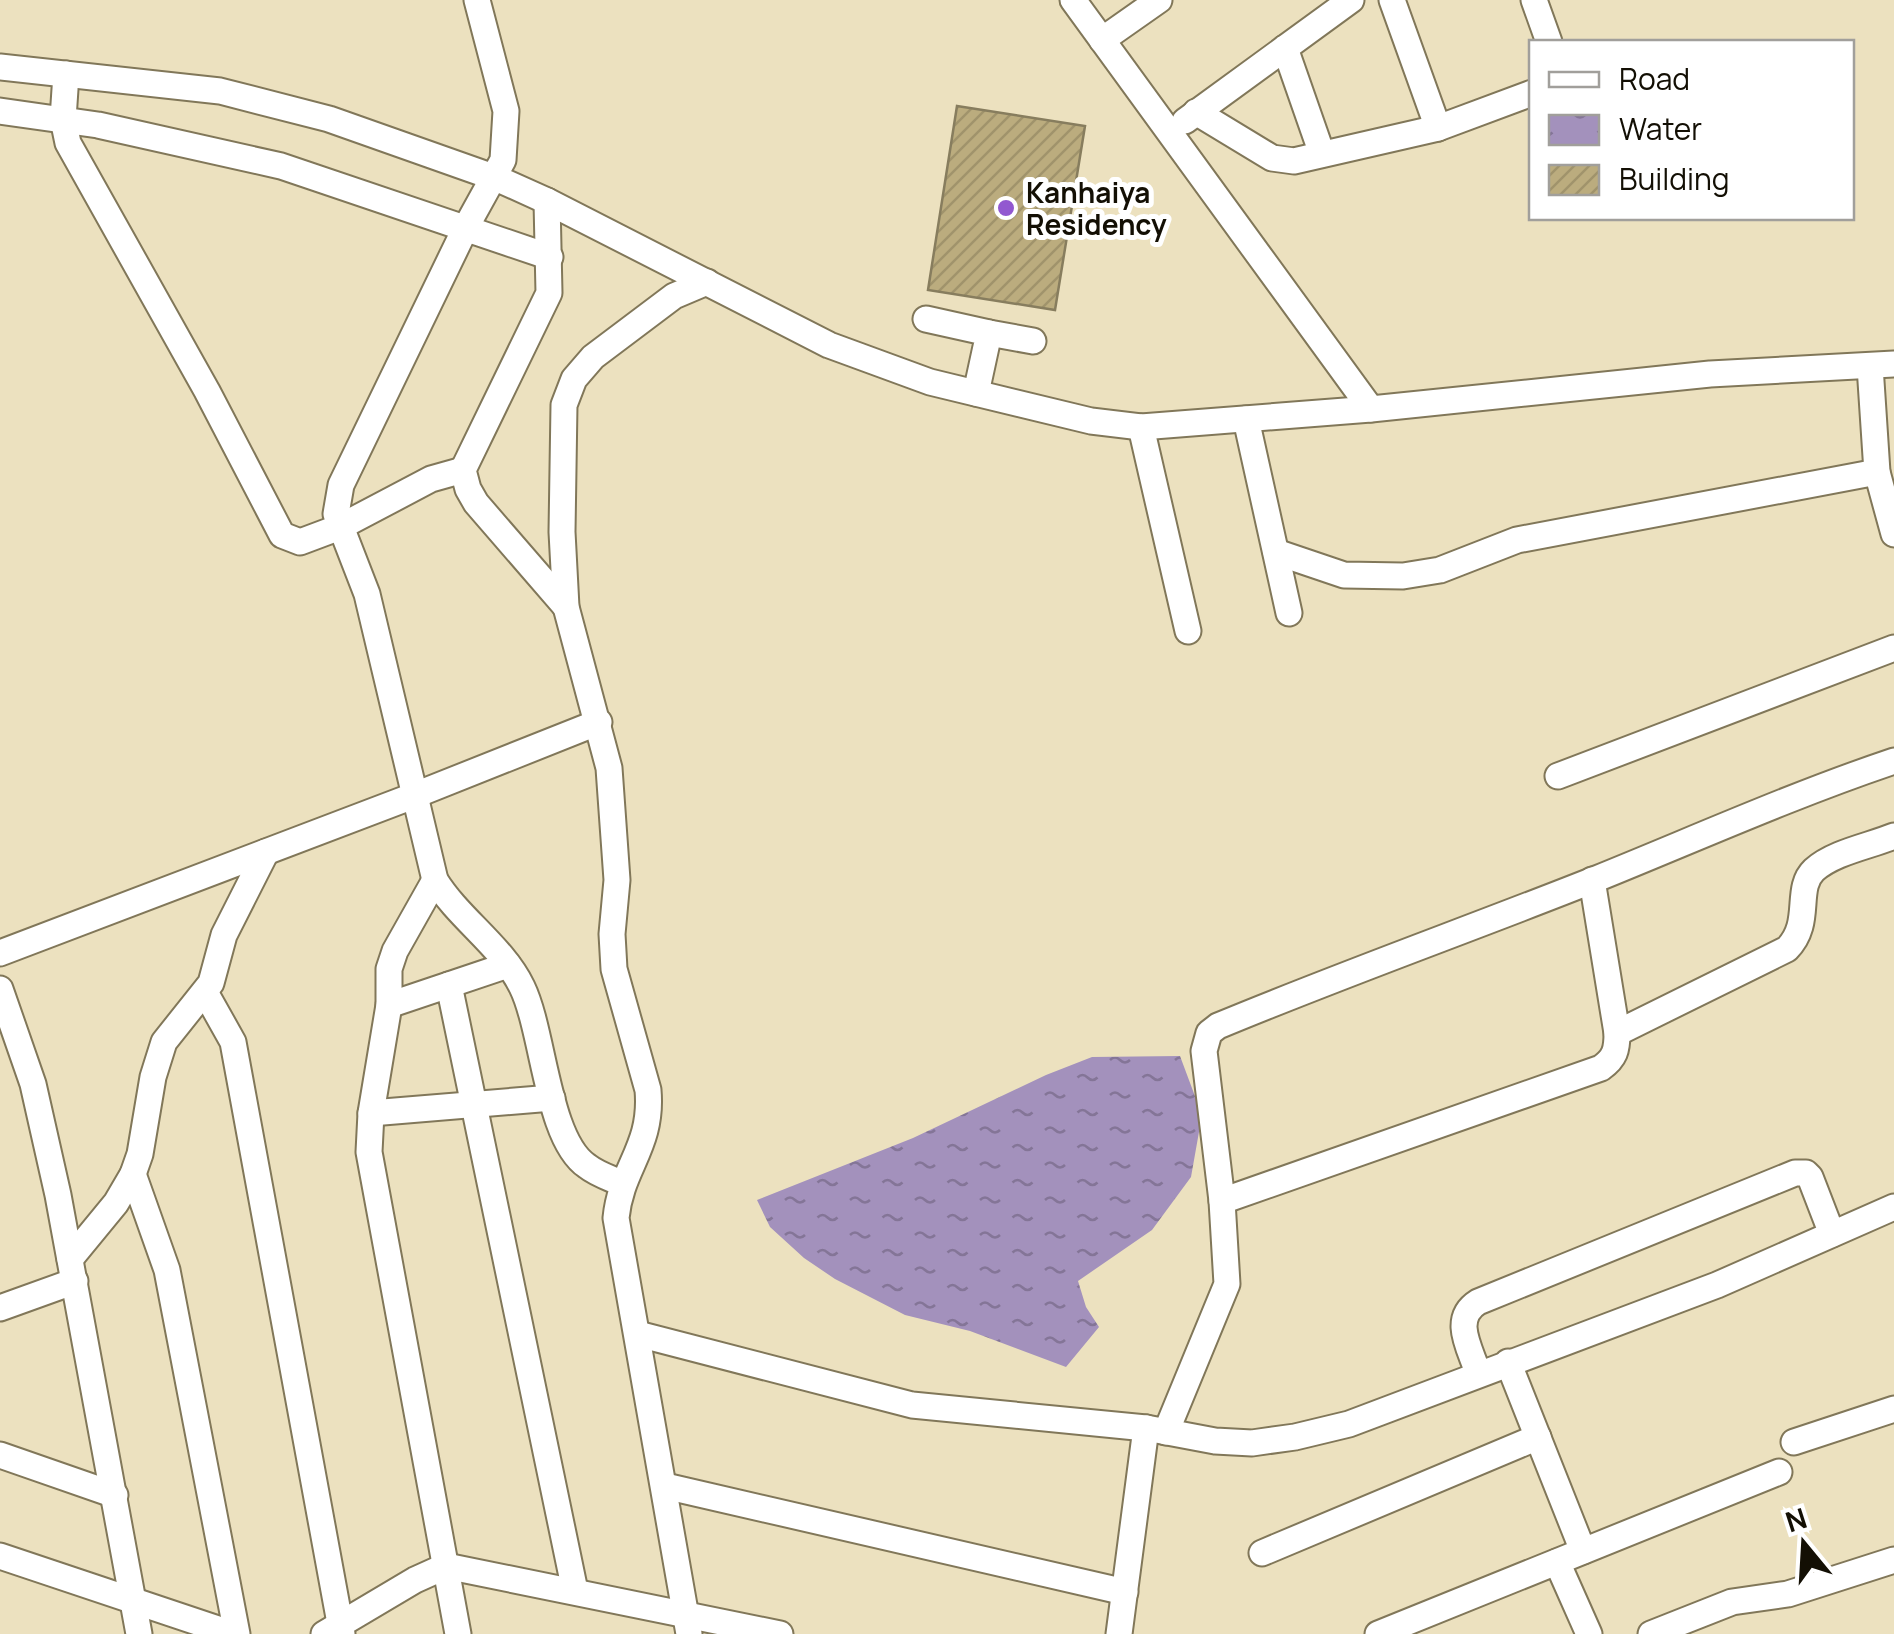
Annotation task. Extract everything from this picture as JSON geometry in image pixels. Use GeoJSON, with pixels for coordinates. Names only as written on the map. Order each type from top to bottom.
{"type":"FeatureCollection","features":[{"type":"Feature","properties":{"kind":"street"},"geometry":{"type":"LineString","coordinates":[[477,0],[506,111],[506,144],[496,178],[466,227],[336,501],[340,527],[367,594],[435,880],[445,897],[508,965],[522,986],[569,1145],[587,1167],[622,1184]]}},
{"type":"Feature","properties":{"kind":"street"},"geometry":{"type":"LineString","coordinates":[[1073,0],[1371,409]]}},
{"type":"Feature","properties":{"kind":"street"},"geometry":{"type":"LineString","coordinates":[[1102,40],[1159,0]]}},
{"type":"Feature","properties":{"kind":"street"},"geometry":{"type":"LineString","coordinates":[[1174,139],[1196,112],[1352,0]]}},
{"type":"Feature","properties":{"kind":"street"},"geometry":{"type":"LineString","coordinates":[[1392,0],[1438,128]]}},
{"type":"Feature","properties":{"kind":"street"},"geometry":{"type":"LineString","coordinates":[[1534,0],[1548,40]]}},
{"type":"Feature","properties":{"kind":"street"},"geometry":{"type":"LineString","coordinates":[[1286,48],[1322,154]]}},
{"type":"Feature","properties":{"kind":"street"},"geometry":{"type":"LineString","coordinates":[[0,67],[220,91],[329,118],[547,200],[830,345],[930,382],[1091,421],[1141,427],[1371,409],[1710,374],[1882,365],[1877,472],[1894,534]]}},
{"type":"Feature","properties":{"kind":"street"},"geometry":{"type":"LineString","coordinates":[[66,74],[64,119],[68,143],[207,391],[276,528],[290,541],[300,542],[340,527],[431,480],[463,470]]}},
{"type":"Feature","properties":{"kind":"street"},"geometry":{"type":"LineString","coordinates":[[1196,112],[1272,158],[1294,161],[1438,128],[1529,94]]}},
{"type":"Feature","properties":{"kind":"street"},"geometry":{"type":"LineString","coordinates":[[0,111],[64,119],[281,166],[550,257]]}},
{"type":"Feature","properties":{"kind":"street"},"geometry":{"type":"LineString","coordinates":[[547,200],[549,293],[463,470],[476,503],[566,607]]}},
{"type":"Feature","properties":{"kind":"street"},"geometry":{"type":"LineString","coordinates":[[689,1623],[616,1218],[622,1184],[639,1154],[650,1110],[648,1090],[614,969],[612,934],[617,880],[609,768],[566,607],[562,532],[564,404],[574,379],[593,356],[636,322],[674,296],[707,282]]}},
{"type":"Feature","properties":{"kind":"street"},"geometry":{"type":"LineString","coordinates":[[926,320],[1033,341]]}},
{"type":"Feature","properties":{"kind":"street"},"geometry":{"type":"LineString","coordinates":[[976,393],[989,334]]}},
{"type":"Feature","properties":{"kind":"street"},"geometry":{"type":"LineString","coordinates":[[1246,419],[1290,613]]}},
{"type":"Feature","properties":{"kind":"street"},"geometry":{"type":"LineString","coordinates":[[1141,427],[1188,631]]}},
{"type":"Feature","properties":{"kind":"street"},"geometry":{"type":"LineString","coordinates":[[1276,552],[1344,576],[1403,576],[1440,570],[1517,540],[1877,472]]}},
{"type":"Feature","properties":{"kind":"street"},"geometry":{"type":"LineString","coordinates":[[1558,776],[1894,648]]}},
{"type":"Feature","properties":{"kind":"street"},"geometry":{"type":"LineString","coordinates":[[0,953],[599,722]]}},
{"type":"Feature","properties":{"kind":"street"},"geometry":{"type":"LineString","coordinates":[[1119,1634],[1156,1430],[1228,1284],[1204,1051],[1210,1034],[1218,1026],[1352,970],[1894,761]]}},
{"type":"Feature","properties":{"kind":"street"},"geometry":{"type":"LineString","coordinates":[[1617,1033],[1787,949],[1799,937],[1806,882],[1812,872],[1825,862],[1894,836]]}},
{"type":"Feature","properties":{"kind":"street"},"geometry":{"type":"LineString","coordinates":[[0,1308],[73,1270],[133,1174],[164,1042],[205,992],[224,934],[266,852]]}},
{"type":"Feature","properties":{"kind":"street"},"geometry":{"type":"LineString","coordinates":[[435,880],[389,969],[389,1005],[371,1113],[369,1152],[458,1634]]}},
{"type":"Feature","properties":{"kind":"street"},"geometry":{"type":"LineString","coordinates":[[1222,1201],[1600,1068],[1612,1060],[1617,1033],[1592,880]]}},
{"type":"Feature","properties":{"kind":"street"},"geometry":{"type":"LineString","coordinates":[[389,1005],[508,965]]}},
{"type":"Feature","properties":{"kind":"street"},"geometry":{"type":"LineString","coordinates":[[450,985],[575,1591]]}},
{"type":"Feature","properties":{"kind":"street"},"geometry":{"type":"LineString","coordinates":[[205,992],[233,1042],[336,1631],[415,1580],[446,1566],[575,1591],[689,1623],[780,1634]]}},
{"type":"Feature","properties":{"kind":"street"},"geometry":{"type":"LineString","coordinates":[[2,997],[33,1084],[73,1270],[139,1634]]}},
{"type":"Feature","properties":{"kind":"street"},"geometry":{"type":"LineString","coordinates":[[371,1113],[552,1098]]}},
{"type":"Feature","properties":{"kind":"street"},"geometry":{"type":"LineString","coordinates":[[1478,1373],[1463,1322],[1467,1308],[1795,1173],[1810,1177],[1832,1234]]}},
{"type":"Feature","properties":{"kind":"street"},"geometry":{"type":"LineString","coordinates":[[0,1556],[235,1634],[167,1270],[133,1174]]}},
{"type":"Feature","properties":{"kind":"street"},"geometry":{"type":"LineString","coordinates":[[638,1334],[912,1405],[1252,1443],[1296,1438],[1349,1424],[1717,1285],[1894,1207]]}},
{"type":"Feature","properties":{"kind":"street"},"geometry":{"type":"LineString","coordinates":[[1508,1362],[1583,1551]]}},
{"type":"Feature","properties":{"kind":"street"},"geometry":{"type":"LineString","coordinates":[[1794,1442],[1894,1410]]}},
{"type":"Feature","properties":{"kind":"street"},"geometry":{"type":"LineString","coordinates":[[1262,1554],[1538,1438]]}},
{"type":"Feature","properties":{"kind":"street"},"geometry":{"type":"LineString","coordinates":[[0,1455],[114,1495]]}},
{"type":"Feature","properties":{"kind":"street"},"geometry":{"type":"LineString","coordinates":[[1378,1634],[1779,1472]]}},
{"type":"Feature","properties":{"kind":"street"},"geometry":{"type":"LineString","coordinates":[[665,1486],[1124,1592]]}},
{"type":"Feature","properties":{"kind":"street"},"geometry":{"type":"LineString","coordinates":[[1651,1634],[1732,1602],[1788,1594],[1894,1560]]}},
{"type":"Feature","properties":{"kind":"street"},"geometry":{"type":"LineString","coordinates":[[1557,1562],[1589,1634]]}},
{"type":"Feature","properties":{"kind":"water"},"geometry":{"type":"Polygon","coordinates":[[[1180,1056],[1202,1115],[1191,1177],[1152,1230],[1078,1281],[1086,1307],[1099,1327],[1066,1367],[970,1331],[905,1315],[835,1279],[770,1227],[757,1200],[913,1138],[1092,1057],[1180,1056]]]}},
{"type":"Feature","properties":{"kind":"building","name":"Kanhaiya Residency"},"geometry":{"type":"Polygon","coordinates":[[[957,106],[1085,126],[1055,310],[928,290],[957,106]]]}},
{"type":"Feature","properties":{"kind":"place","name":"Kanhaiya Residency"},"geometry":{"type":"Point","coordinates":[1006,208]}}]}
